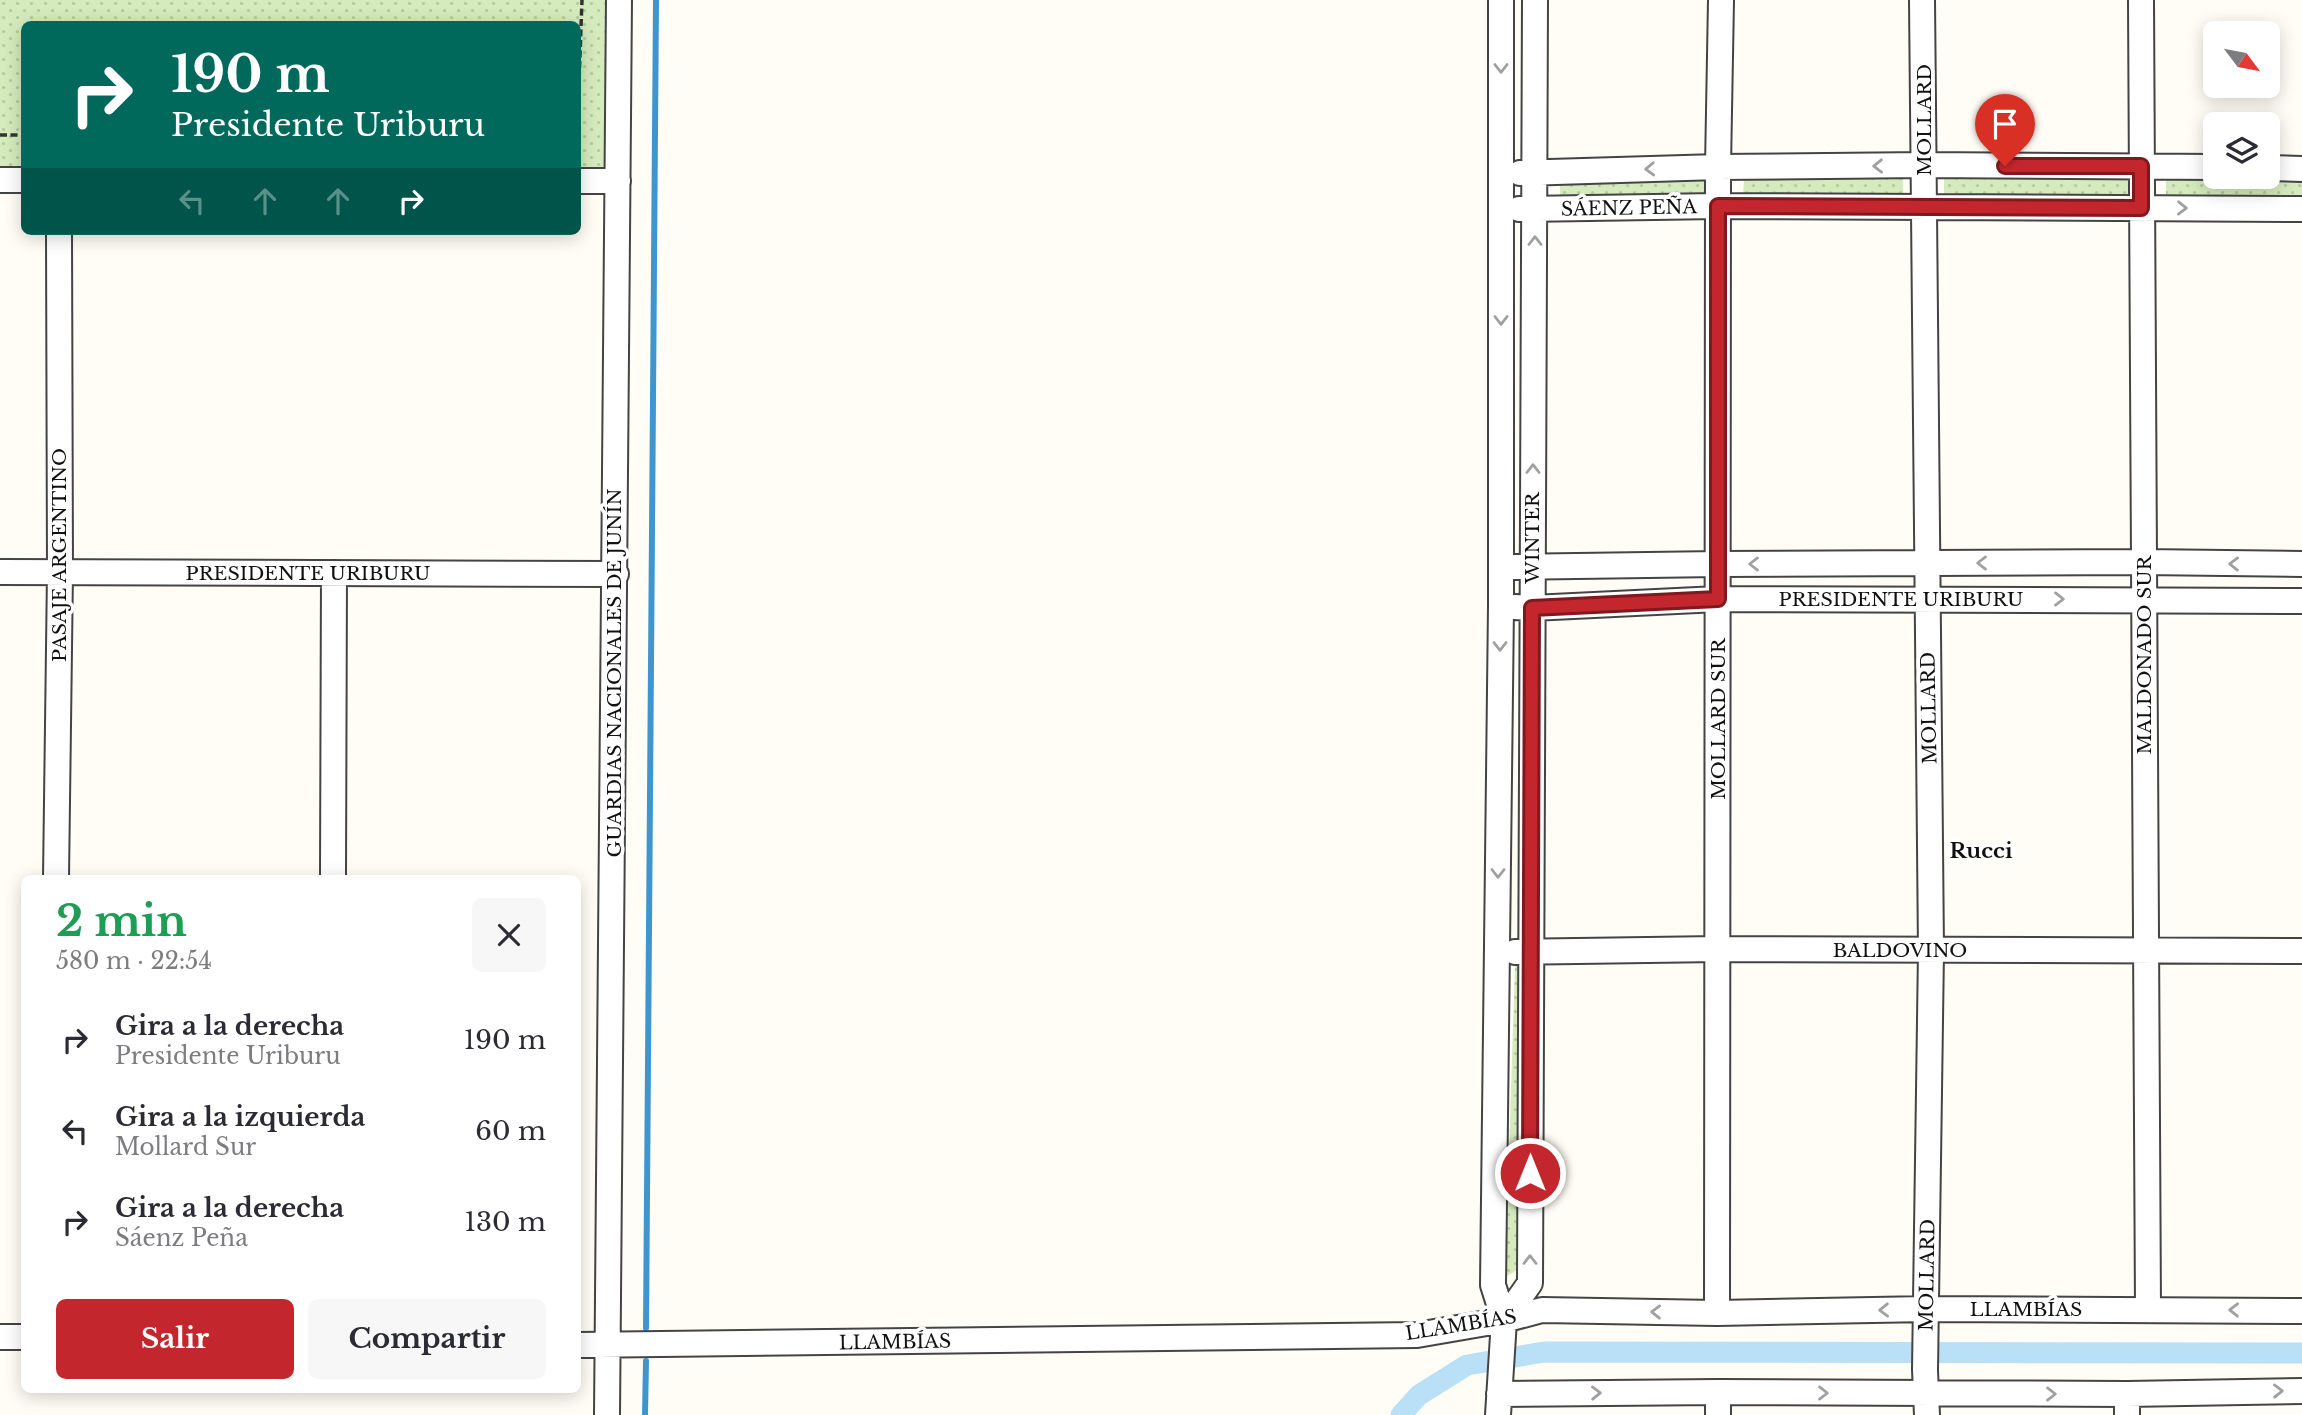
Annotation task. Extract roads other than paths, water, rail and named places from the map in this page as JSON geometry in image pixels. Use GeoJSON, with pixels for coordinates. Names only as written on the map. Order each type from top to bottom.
{"type":"FeatureCollection","features":[{"type":"Feature","properties":{"kind":"street","name":"GUARDIAS NACIONALES DE JUNÍN"},"geometry":{"type":"LineString","coordinates":[[607,1415],[619,0]]}},
{"type":"Feature","properties":{"kind":"street","name":"WINTER"},"geometry":{"type":"LineString","coordinates":[[1499,1399],[1504,1329],[1493,1285],[1501,606],[1501,0]]}},
{"type":"Feature","properties":{"kind":"street","name":"WINTER"},"geometry":{"type":"LineString","coordinates":[[1504,1329],[1530,1283],[1535,0]]}},
{"type":"Feature","properties":{"kind":"street","name":"MOLLARD SUR"},"geometry":{"type":"LineString","coordinates":[[1717,1312],[1718,167],[1721,0]]}},
{"type":"Feature","properties":{"kind":"street","name":"MOLLARD"},"geometry":{"type":"LineString","coordinates":[[1923,0],[1931,951],[1927,1393]]}},
{"type":"Feature","properties":{"kind":"street","name":"MALDONADO SUR"},"geometry":{"type":"LineString","coordinates":[[2141,0],[2148,1309]]}},
{"type":"Feature","properties":{"kind":"street","name":"SÁENZ PEÑA"},"geometry":{"type":"LineString","coordinates":[[1502,172],[1924,165],[2203,167]]}},
{"type":"Feature","properties":{"kind":"street"},"geometry":{"type":"LineString","coordinates":[[2280,168],[2302,169]]}},
{"type":"Feature","properties":{"kind":"street"},"geometry":{"type":"LineString","coordinates":[[0,180],[21,180]]}},
{"type":"Feature","properties":{"kind":"street"},"geometry":{"type":"LineString","coordinates":[[581,181],[618,181]]}},
{"type":"Feature","properties":{"kind":"street","name":"SÁENZ PEÑA"},"geometry":{"type":"LineString","coordinates":[[1501,208],[1535,210],[1718,206],[2302,209]]}},
{"type":"Feature","properties":{"kind":"street","name":"PASAJE ARGENTINO"},"geometry":{"type":"LineString","coordinates":[[56,875],[60,572],[59,235]]}},
{"type":"Feature","properties":{"kind":"street","name":"PRESIDENTE URIBURU"},"geometry":{"type":"LineString","coordinates":[[1501,566],[1532,568],[1718,564],[2143,562],[2302,564]]}},
{"type":"Feature","properties":{"kind":"street","name":"PRESIDENTE URIBURU"},"geometry":{"type":"LineString","coordinates":[[0,572],[616,574]]}},
{"type":"Feature","properties":{"kind":"street"},"geometry":{"type":"LineString","coordinates":[[333,875],[334,573]]}},
{"type":"Feature","properties":{"kind":"street","name":"PRESIDENTE URIBURU"},"geometry":{"type":"LineString","coordinates":[[1501,606],[1532,608],[1718,599],[2302,601]]}},
{"type":"Feature","properties":{"kind":"street","name":"BALDOVINO"},"geometry":{"type":"LineString","coordinates":[[1498,952],[1718,949],[2302,951]]}},
{"type":"Feature","properties":{"kind":"street","name":"LLAMBÍAS"},"geometry":{"type":"LineString","coordinates":[[581,1345],[1417,1335],[1504,1329],[1542,1310],[2302,1311]]}},
{"type":"Feature","properties":{"kind":"street"},"geometry":{"type":"LineString","coordinates":[[0,1337],[21,1337]]}},
{"type":"Feature","properties":{"kind":"street"},"geometry":{"type":"LineString","coordinates":[[1499,1399],[1527,1405],[1718,1404],[1927,1393],[2127,1404],[2302,1391]]}},
{"type":"Feature","properties":{"kind":"waterway"},"geometry":{"type":"LineString","coordinates":[[646,1328],[656,0]]}},
{"type":"Feature","properties":{"kind":"waterway"},"geometry":{"type":"LineString","coordinates":[[1401,1415],[1419,1395],[1467,1365],[1544,1352],[2302,1353]]}},
{"type":"Feature","properties":{"kind":"waterway"},"geometry":{"type":"LineString","coordinates":[[645,1415],[646,1361]]}},
{"type":"Feature","properties":{"kind":"district","name":"Rucci"},"geometry":{"type":"Point","coordinates":[1981,851]}}]}
